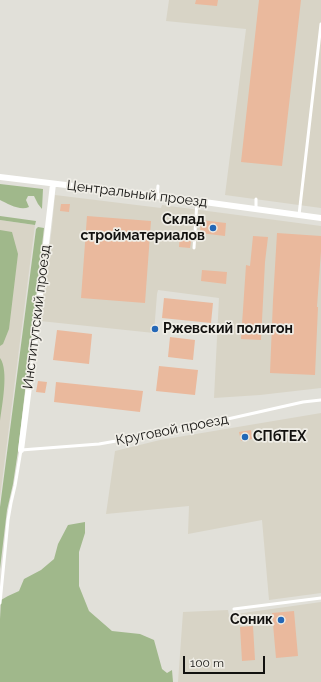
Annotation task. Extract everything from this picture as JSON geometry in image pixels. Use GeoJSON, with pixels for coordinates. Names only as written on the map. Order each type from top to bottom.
{"type":"FeatureCollection","features":[{"type":"Feature","properties":{"kind":"street","name":"Центральный проезд"},"geometry":{"type":"LineString","coordinates":[[0,177],[321,218]]}},
{"type":"Feature","properties":{"kind":"street","name":"Институтский проезд"},"geometry":{"type":"LineString","coordinates":[[21,450],[36,348],[53,184]]}},
{"type":"Feature","properties":{"kind":"lane"},"geometry":{"type":"LineString","coordinates":[[299,215],[321,24]]}},
{"type":"Feature","properties":{"kind":"lane"},"geometry":{"type":"LineString","coordinates":[[157,196],[158,186]]}},
{"type":"Feature","properties":{"kind":"lane"},"geometry":{"type":"LineString","coordinates":[[256,199],[256,209]]}},
{"type":"Feature","properties":{"kind":"lane"},"geometry":{"type":"LineString","coordinates":[[194,248],[197,201]]}},
{"type":"Feature","properties":{"kind":"lane","name":"Круговой проезд"},"geometry":{"type":"LineString","coordinates":[[21,450],[99,444],[179,430],[303,402],[321,400]]}},
{"type":"Feature","properties":{"kind":"lane"},"geometry":{"type":"LineString","coordinates":[[0,603],[8,520],[21,450]]}},
{"type":"Feature","properties":{"kind":"lane"},"geometry":{"type":"LineString","coordinates":[[234,609],[321,598]]}},
{"type":"Feature","properties":{"kind":"shaded area"},"geometry":{"type":"Polygon","coordinates":[[[169,0],[321,0],[321,208],[225,195],[246,29],[166,21],[169,0]]]}},
{"type":"Feature","properties":{"kind":"shaded area"},"geometry":{"type":"Polygon","coordinates":[[[55,195],[161,208],[162,205],[321,226],[321,388],[260,395],[214,398],[219,298],[158,290],[154,333],[40,321],[55,195]]]}},
{"type":"Feature","properties":{"kind":"shaded area"},"geometry":{"type":"Polygon","coordinates":[[[0,220],[35,225],[0,497],[0,220]]]}},
{"type":"Feature","properties":{"kind":"shaded area"},"geometry":{"type":"Polygon","coordinates":[[[321,413],[321,593],[269,600],[262,520],[188,534],[189,506],[106,514],[115,451],[160,440],[321,413]]]}},
{"type":"Feature","properties":{"kind":"shaded area"},"geometry":{"type":"Polygon","coordinates":[[[321,602],[321,682],[178,682],[183,612],[228,610],[229,615],[321,602]]]}},
{"type":"Feature","properties":{"kind":"green space"},"geometry":{"type":"Polygon","coordinates":[[[0,184],[43,189],[42,209],[34,196],[28,196],[26,200],[29,207],[25,208],[14,206],[0,200],[0,184]]]}},
{"type":"Feature","properties":{"kind":"green space"},"geometry":{"type":"Polygon","coordinates":[[[0,216],[36,221],[35,225],[0,220],[0,216]]]}},
{"type":"Feature","properties":{"kind":"green space"},"geometry":{"type":"Polygon","coordinates":[[[38,227],[44,228],[18,451],[7,510],[0,569],[0,507],[36,229],[38,227]]]}},
{"type":"Feature","properties":{"kind":"green space"},"geometry":{"type":"Polygon","coordinates":[[[0,230],[12,232],[18,254],[9,329],[3,344],[0,346],[0,230]]]}},
{"type":"Feature","properties":{"kind":"green space"},"geometry":{"type":"Polygon","coordinates":[[[0,358],[3,363],[4,379],[0,421],[0,358]]]}},
{"type":"Feature","properties":{"kind":"green space"},"geometry":{"type":"Polygon","coordinates":[[[85,522],[85,533],[79,552],[79,586],[89,611],[112,631],[140,634],[154,640],[162,669],[167,673],[172,670],[173,682],[0,682],[1,600],[19,591],[24,579],[41,570],[54,559],[58,544],[68,525],[85,522]]]}},
{"type":"Feature","properties":{"kind":"building"},"geometry":{"type":"Polygon","coordinates":[[[196,0],[218,0],[217,6],[195,4],[196,0]]]}},
{"type":"Feature","properties":{"kind":"building"},"geometry":{"type":"Polygon","coordinates":[[[259,0],[301,0],[282,166],[241,162],[259,0]]]}},
{"type":"Feature","properties":{"kind":"building"},"geometry":{"type":"Polygon","coordinates":[[[61,204],[70,204],[69,212],[60,211],[61,204]]]}},
{"type":"Feature","properties":{"kind":"building"},"geometry":{"type":"Polygon","coordinates":[[[87,216],[151,221],[145,303],[81,298],[87,216]]]}},
{"type":"Feature","properties":{"kind":"building","name":"Склад стройматериалов"},"geometry":{"type":"Polygon","coordinates":[[[201,220],[226,223],[225,236],[200,233],[201,220]]]}},
{"type":"Feature","properties":{"kind":"building"},"geometry":{"type":"Polygon","coordinates":[[[180,233],[192,235],[190,248],[179,247],[180,233]]]}},
{"type":"Feature","properties":{"kind":"building"},"geometry":{"type":"Polygon","coordinates":[[[277,233],[321,236],[315,375],[270,373],[277,233]]]}},
{"type":"Feature","properties":{"kind":"building"},"geometry":{"type":"Polygon","coordinates":[[[253,236],[268,237],[265,262],[261,340],[241,339],[246,265],[250,266],[253,236]]]}},
{"type":"Feature","properties":{"kind":"building"},"geometry":{"type":"Polygon","coordinates":[[[202,270],[227,272],[226,284],[201,281],[202,270]]]}},
{"type":"Feature","properties":{"kind":"building"},"geometry":{"type":"Polygon","coordinates":[[[164,298],[213,303],[211,323],[162,318],[164,298]]]}},
{"type":"Feature","properties":{"kind":"building"},"geometry":{"type":"Polygon","coordinates":[[[57,330],[92,334],[89,364],[53,360],[57,330]]]}},
{"type":"Feature","properties":{"kind":"building"},"geometry":{"type":"Polygon","coordinates":[[[170,337],[195,340],[193,360],[168,357],[170,337]]]}},
{"type":"Feature","properties":{"kind":"building"},"geometry":{"type":"Polygon","coordinates":[[[159,366],[198,370],[195,395],[156,391],[159,366]]]}},
{"type":"Feature","properties":{"kind":"building"},"geometry":{"type":"Polygon","coordinates":[[[38,381],[47,382],[45,393],[36,392],[38,381]]]}},
{"type":"Feature","properties":{"kind":"building"},"geometry":{"type":"Polygon","coordinates":[[[56,382],[143,391],[140,412],[54,402],[56,382]]]}},
{"type":"Feature","properties":{"kind":"building","name":"СПбТЕХ"},"geometry":{"type":"Polygon","coordinates":[[[251,430],[252,439],[241,441],[239,432],[251,430]]]}},
{"type":"Feature","properties":{"kind":"building"},"geometry":{"type":"Polygon","coordinates":[[[294,611],[298,656],[276,658],[272,613],[294,611]]]}},
{"type":"Feature","properties":{"kind":"building"},"geometry":{"type":"Polygon","coordinates":[[[253,626],[255,660],[242,661],[240,627],[253,626]]]}},
{"type":"Feature","properties":{"kind":"place","name":"Склад стройматериалов"},"geometry":{"type":"Point","coordinates":[213,228]}},
{"type":"Feature","properties":{"kind":"place","name":"Ржевский полигон"},"geometry":{"type":"Point","coordinates":[155,329]}},
{"type":"Feature","properties":{"kind":"place","name":"СПбТЕХ"},"geometry":{"type":"Point","coordinates":[245,437]}},
{"type":"Feature","properties":{"kind":"place","name":"Соник"},"geometry":{"type":"Point","coordinates":[281,620]}}]}
